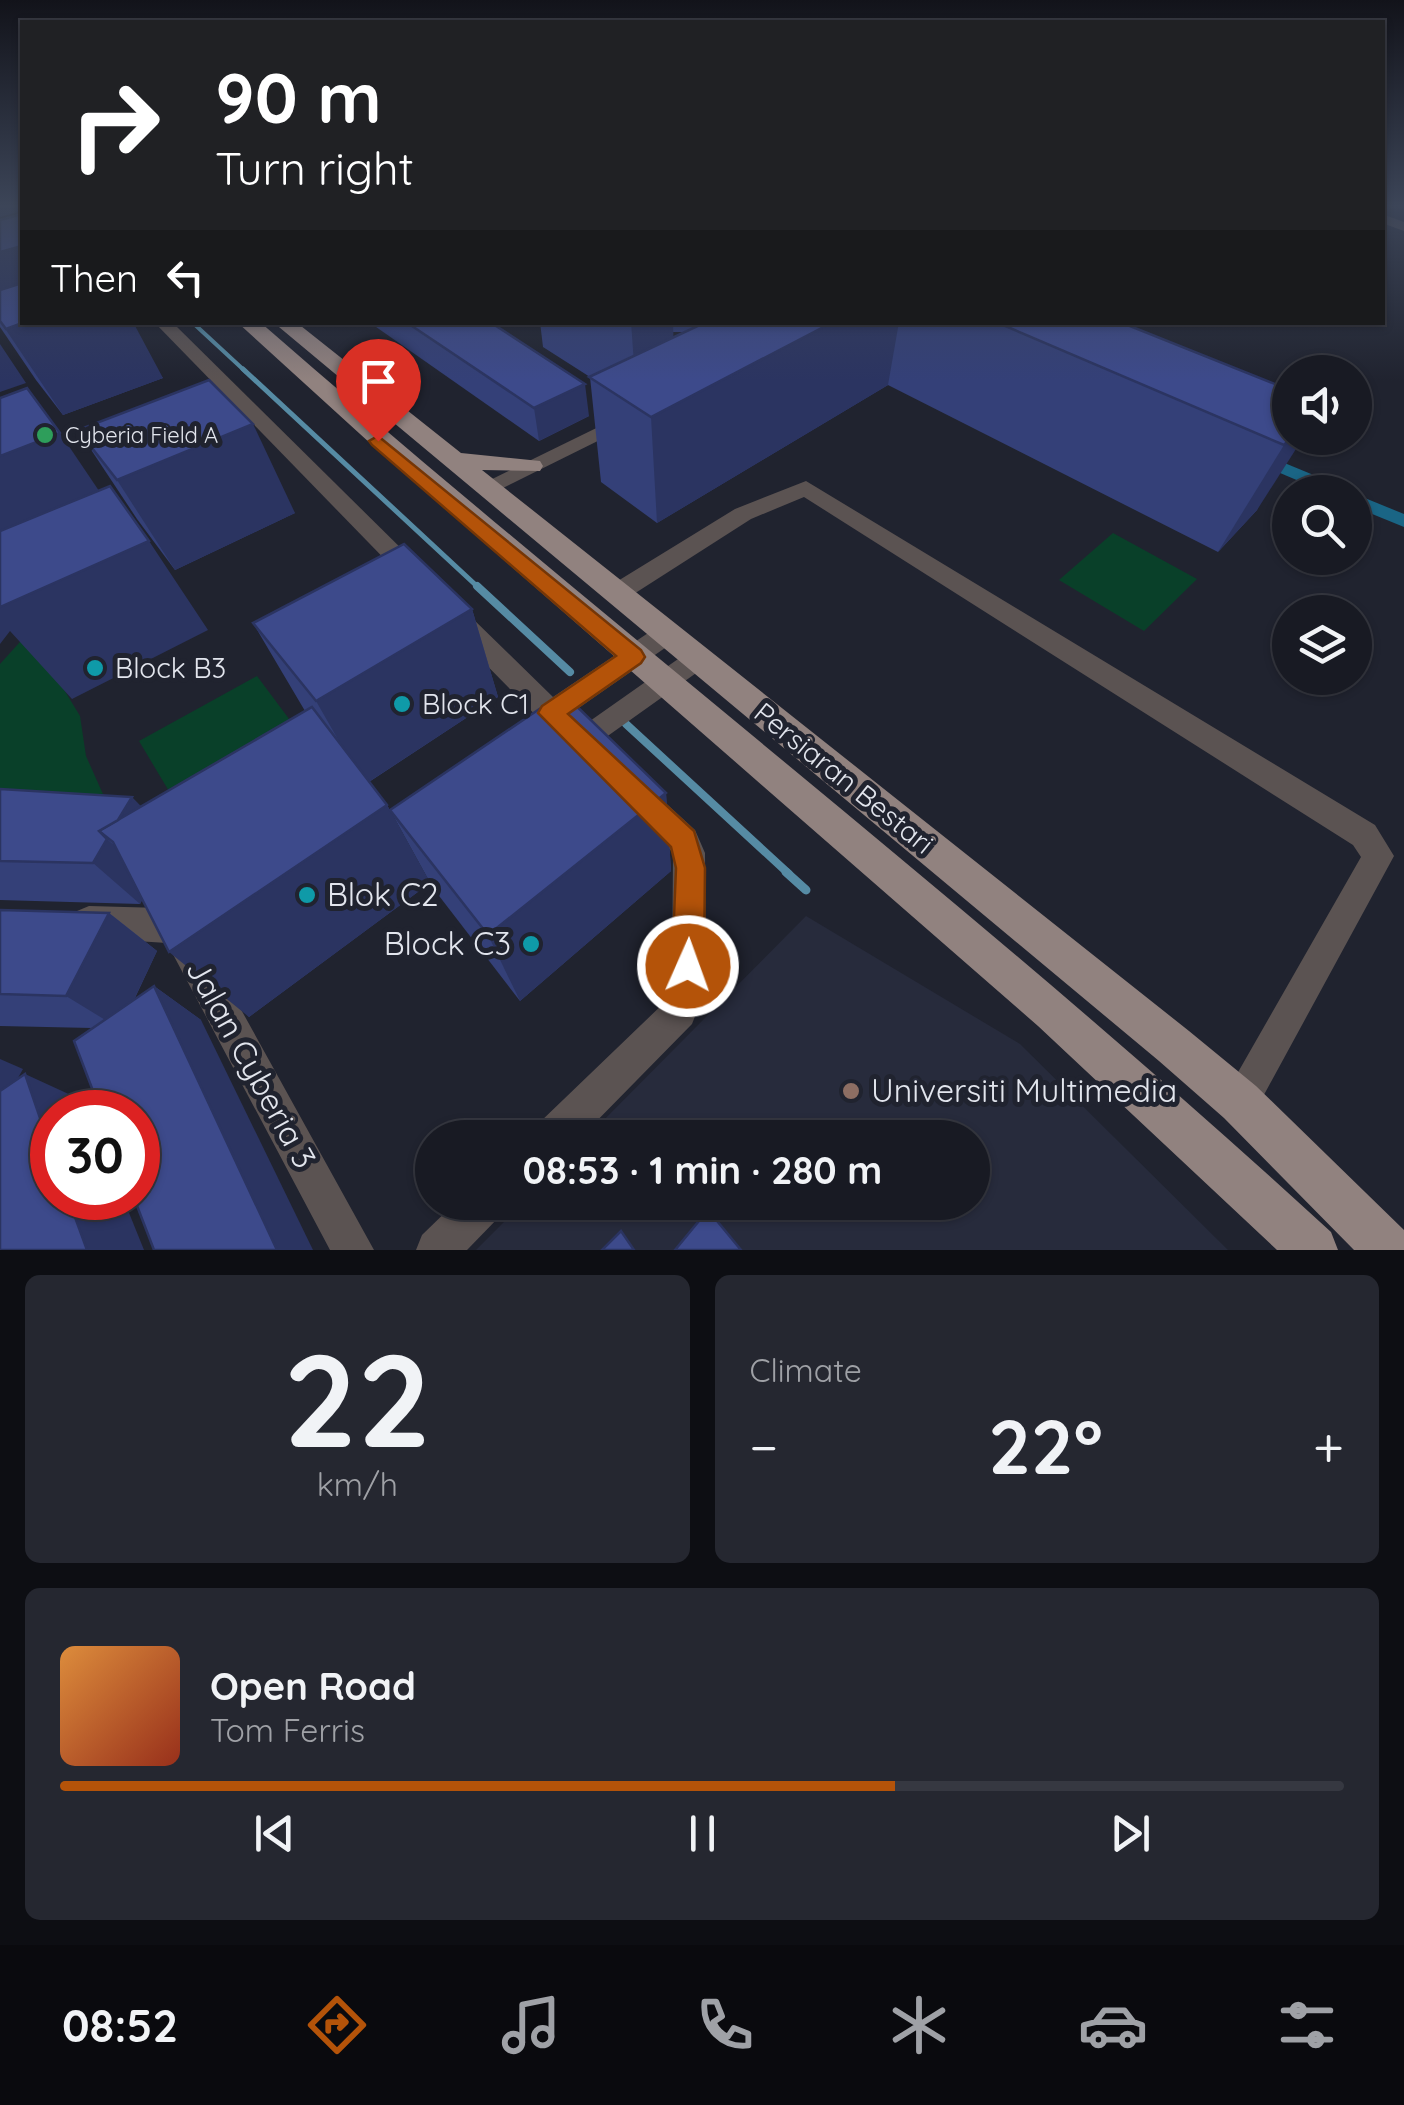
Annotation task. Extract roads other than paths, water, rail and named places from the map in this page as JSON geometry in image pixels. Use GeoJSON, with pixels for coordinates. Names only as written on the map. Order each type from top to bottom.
{"type":"FeatureCollection","features":[{"type":"Feature","properties":{"kind":"main road","name":"Persiaran Bestari"},"geometry":{"type":"LineString","coordinates":[[250,325],[405,465],[1116,1066],[1313,1250]]}},
{"type":"Feature","properties":{"kind":"main road","name":"Persiaran Bestari"},"geometry":{"type":"LineString","coordinates":[[287,325],[1240,1102],[1389,1250]]}},
{"type":"Feature","properties":{"kind":"main road"},"geometry":{"type":"LineString","coordinates":[[454,460],[530,466],[515,494],[522,516]]}},
{"type":"Feature","properties":{"kind":"main road"},"geometry":{"type":"LineString","coordinates":[[405,465],[429,466],[464,492],[487,487]]}},
{"type":"Feature","properties":{"kind":"main road"},"geometry":{"type":"LineString","coordinates":[[487,487],[476,504],[506,531],[505,549]]}},
{"type":"Feature","properties":{"kind":"street"},"geometry":{"type":"LineString","coordinates":[[165,325],[550,713],[684,840],[689,853],[689,988],[680,1012],[570,1120]]}},
{"type":"Feature","properties":{"kind":"street"},"geometry":{"type":"LineString","coordinates":[[487,487],[625,420]]}},
{"type":"Feature","properties":{"kind":"street"},"geometry":{"type":"LineString","coordinates":[[616,593],[742,514],[806,488],[1364,836],[1378,856],[1240,1102]]}},
{"type":"Feature","properties":{"kind":"street"},"geometry":{"type":"LineString","coordinates":[[550,713],[633,657],[681,647]]}},
{"type":"Feature","properties":{"kind":"street"},"geometry":{"type":"LineString","coordinates":[[581,743],[664,684],[681,647]]}},
{"type":"Feature","properties":{"kind":"street","name":"Jalan Cyberia 3"},"geometry":{"type":"LineString","coordinates":[[54,921],[161,924],[179,931],[353,1250]]}},
{"type":"Feature","properties":{"kind":"street"},"geometry":{"type":"LineString","coordinates":[[437,1250],[468,1220]]}},
{"type":"Feature","properties":{"kind":"waterway"},"geometry":{"type":"LineString","coordinates":[[195,325],[246,372]]}},
{"type":"Feature","properties":{"kind":"waterway"},"geometry":{"type":"LineString","coordinates":[[243,369],[480,589]]}},
{"type":"Feature","properties":{"kind":"waterway"},"geometry":{"type":"LineString","coordinates":[[1258,457],[1300,475]]}},
{"type":"Feature","properties":{"kind":"waterway"},"geometry":{"type":"LineString","coordinates":[[1372,507],[1404,521]]}},
{"type":"Feature","properties":{"kind":"waterway"},"geometry":{"type":"LineString","coordinates":[[477,586],[570,672]]}},
{"type":"Feature","properties":{"kind":"waterway"},"geometry":{"type":"LineString","coordinates":[[626,724],[789,874]]}},
{"type":"Feature","properties":{"kind":"waterway"},"geometry":{"type":"LineString","coordinates":[[786,872],[806,890]]}},
{"type":"Feature","properties":{"kind":"place","name":"Cyberia Field A"},"geometry":{"type":"Point","coordinates":[45,435]}},
{"type":"Feature","properties":{"kind":"place","name":"Block B3"},"geometry":{"type":"Point","coordinates":[95,668]}},
{"type":"Feature","properties":{"kind":"place","name":"Block C1"},"geometry":{"type":"Point","coordinates":[402,704]}},
{"type":"Feature","properties":{"kind":"place","name":"Blok C2"},"geometry":{"type":"Point","coordinates":[307,895]}},
{"type":"Feature","properties":{"kind":"place","name":"Block C3"},"geometry":{"type":"Point","coordinates":[531,944]}},
{"type":"Feature","properties":{"kind":"place","name":"Universiti Multimedia"},"geometry":{"type":"Point","coordinates":[851,1091]}}]}
